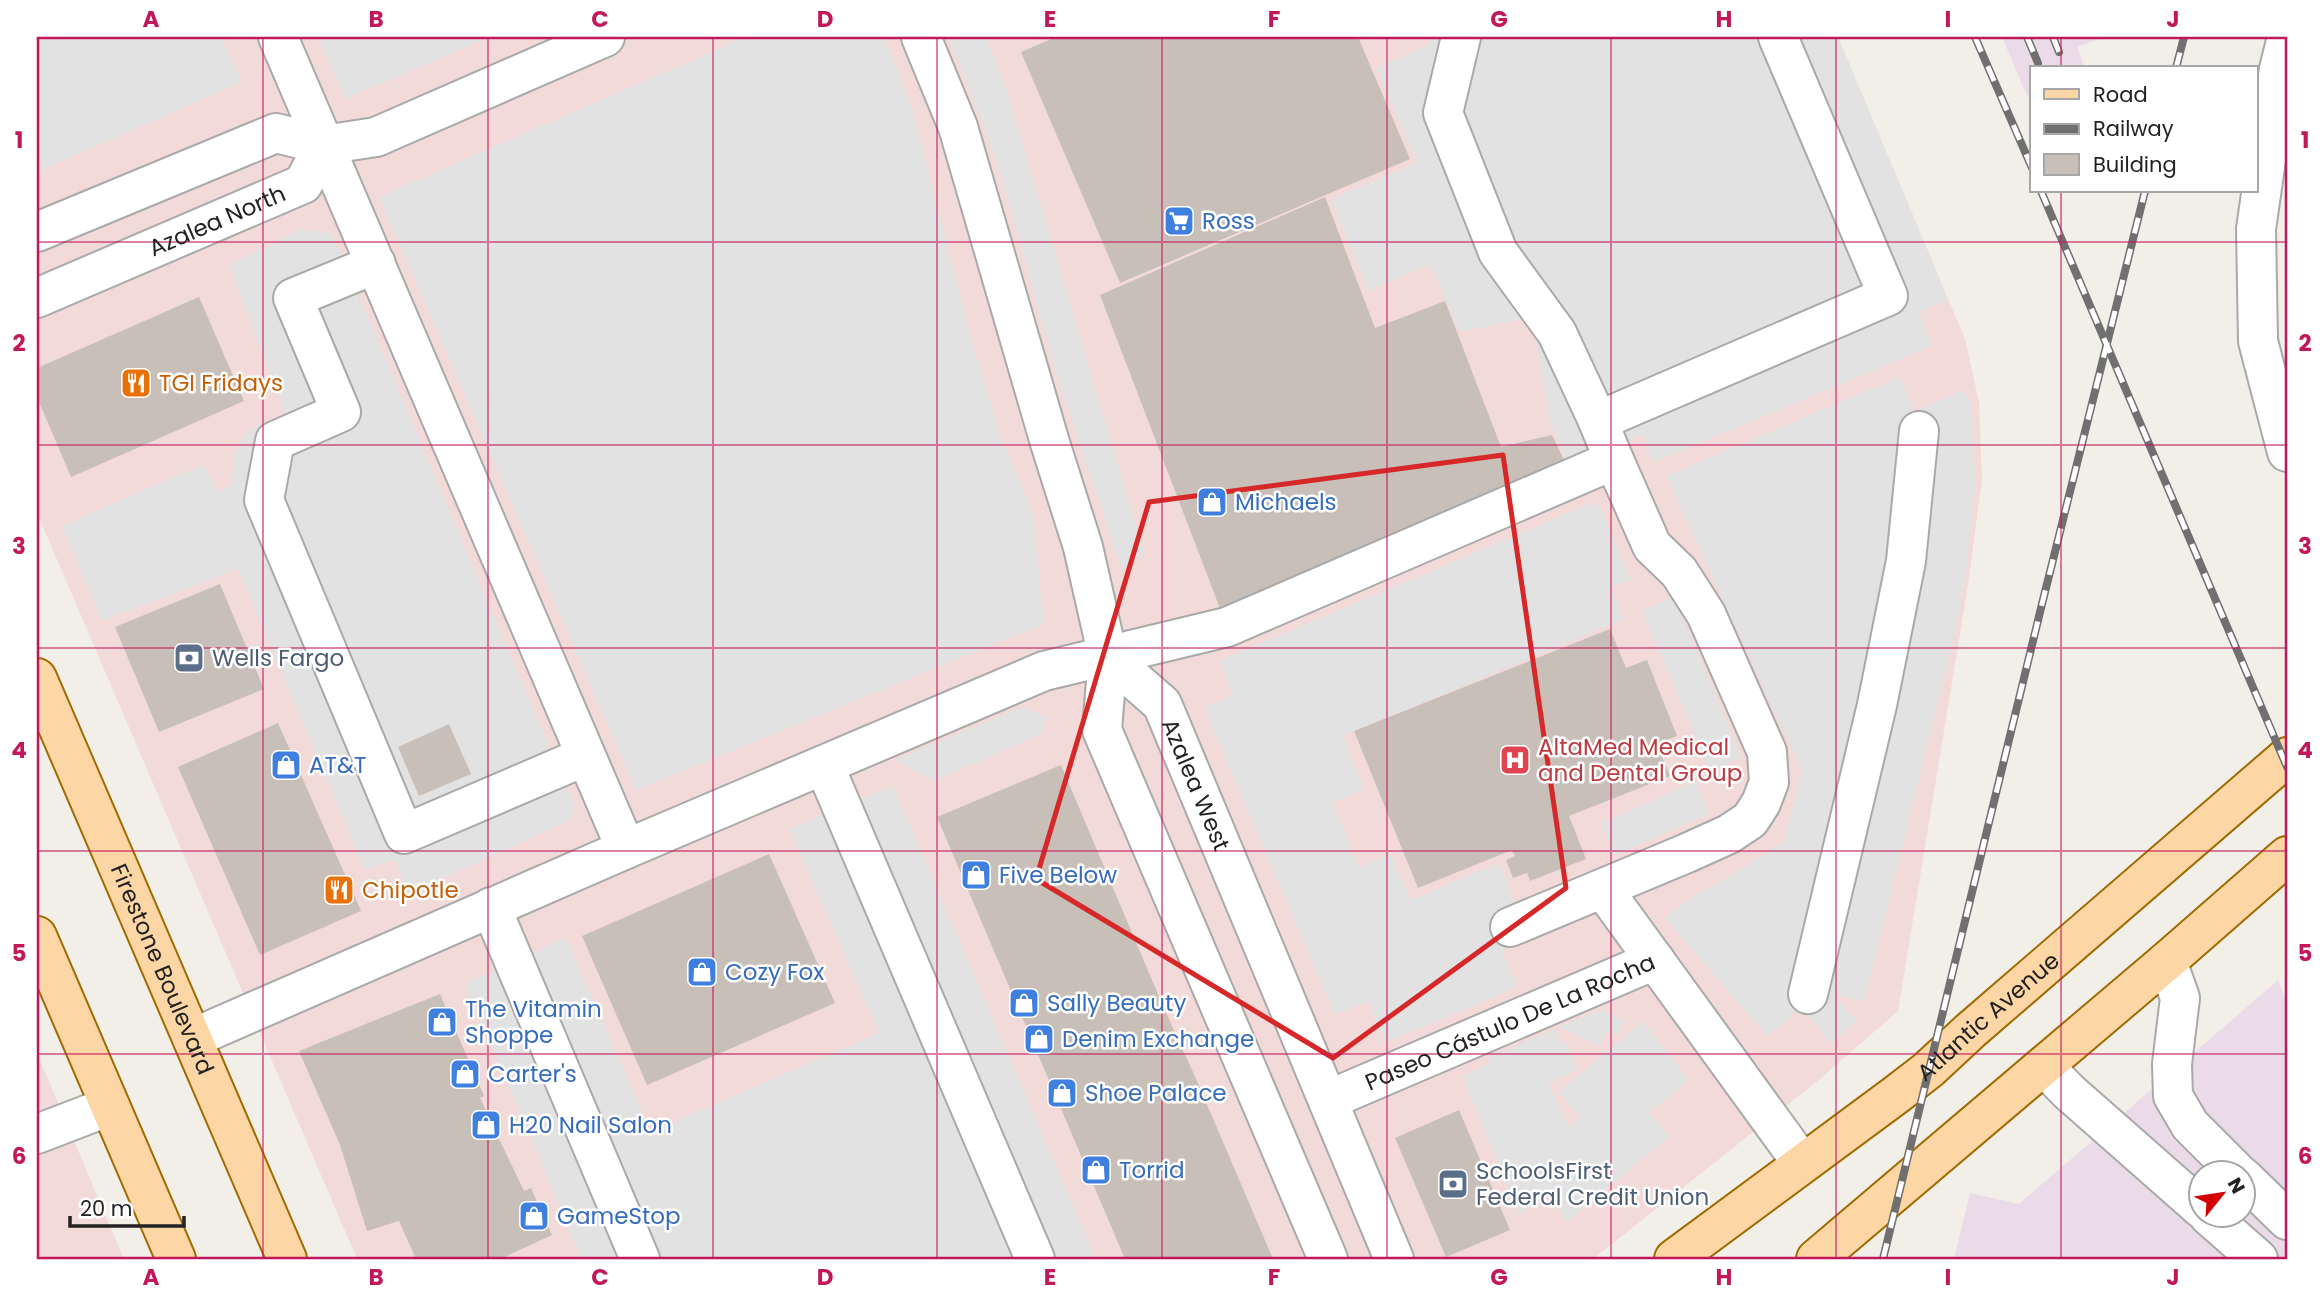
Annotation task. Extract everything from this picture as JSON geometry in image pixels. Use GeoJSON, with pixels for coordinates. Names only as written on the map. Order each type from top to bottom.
{"type":"FeatureCollection","features":[{"type":"Feature","properties":{"kind":"main road","name":"Firestone Boulevard"},"geometry":{"type":"LineString","coordinates":[[37,678],[287,1259]]}},
{"type":"Feature","properties":{"kind":"main road","name":"Atlantic Avenue"},"geometry":{"type":"LineString","coordinates":[[1674,1259],[1928,1070],[2287,757]]}},
{"type":"Feature","properties":{"kind":"main road"},"geometry":{"type":"LineString","coordinates":[[1816,1259],[2287,856]]}},
{"type":"Feature","properties":{"kind":"main road"},"geometry":{"type":"LineString","coordinates":[[37,936],[176,1259]]}},
{"type":"Feature","properties":{"kind":"street"},"geometry":{"type":"LineString","coordinates":[[278,37],[626,849]]}},
{"type":"Feature","properties":{"kind":"street"},"geometry":{"type":"LineString","coordinates":[[37,232],[276,132],[324,145],[376,137],[605,37]]}},
{"type":"Feature","properties":{"kind":"street"},"geometry":{"type":"LineString","coordinates":[[921,37],[958,127],[1050,443],[1074,516],[1108,657],[1102,730],[1328,1259]]}},
{"type":"Feature","properties":{"kind":"street"},"geometry":{"type":"LineString","coordinates":[[1461,37],[1443,113],[1498,252],[1557,333],[1652,546],[1679,572],[1706,614],[1767,752],[1769,782],[1761,803],[1749,820],[1729,834],[1603,890],[1510,927]]}},
{"type":"Feature","properties":{"kind":"street"},"geometry":{"type":"LineString","coordinates":[[1598,421],[1888,296],[1778,37]]}},
{"type":"Feature","properties":{"kind":"street"},"geometry":{"type":"LineString","coordinates":[[2287,37],[2279,69],[2256,229],[2258,341],[2276,364],[2287,452]]}},
{"type":"Feature","properties":{"kind":"street","name":"Azalea North"},"geometry":{"type":"LineString","coordinates":[[37,298],[303,184],[324,145]]}},
{"type":"Feature","properties":{"kind":"street"},"geometry":{"type":"LineString","coordinates":[[376,264],[293,298],[341,412],[275,441],[264,499],[404,834],[586,756]]}},
{"type":"Feature","properties":{"kind":"street"},"geometry":{"type":"LineString","coordinates":[[1808,994],[1877,705],[1906,561],[1919,431]]}},
{"type":"Feature","properties":{"kind":"street"},"geometry":{"type":"LineString","coordinates":[[192,1038],[1044,671],[1227,627],[1614,460]]}},
{"type":"Feature","properties":{"kind":"street","name":"Azalea West"},"geometry":{"type":"LineString","coordinates":[[1108,657],[1162,704],[1394,1259]]}},
{"type":"Feature","properties":{"kind":"street"},"geometry":{"type":"LineString","coordinates":[[824,765],[1035,1259]]}},
{"type":"Feature","properties":{"kind":"street"},"geometry":{"type":"LineString","coordinates":[[1603,890],[1655,960]]}},
{"type":"Feature","properties":{"kind":"street"},"geometry":{"type":"LineString","coordinates":[[491,907],[640,1259]]}},
{"type":"Feature","properties":{"kind":"street","name":"Paseo Cástulo De La Rocha"},"geometry":{"type":"LineString","coordinates":[[1328,1100],[1655,960],[1802,1163]]}},
{"type":"Feature","properties":{"kind":"street"},"geometry":{"type":"LineString","coordinates":[[2167,961],[2180,998],[2172,1064],[2173,1096],[2190,1125],[2225,1160]]}},
{"type":"Feature","properties":{"kind":"street"},"geometry":{"type":"LineString","coordinates":[[2044,1066],[2068,1091],[2188,1197]]}},
{"type":"Feature","properties":{"kind":"street"},"geometry":{"type":"LineString","coordinates":[[37,1134],[110,1106]]}},
{"type":"Feature","properties":{"kind":"street"},"geometry":{"type":"LineString","coordinates":[[2258,1192],[2287,1220]]}},
{"type":"Feature","properties":{"kind":"street"},"geometry":{"type":"LineString","coordinates":[[2225,1230],[2258,1259]]}},
{"type":"Feature","properties":{"kind":"highlighted area"},"geometry":{"type":"Polygon","coordinates":[[[1503,455],[1566,888],[1333,1058],[1036,879],[1149,502],[1503,455]]]}},
{"type":"Feature","properties":{"kind":"shaded area"},"geometry":{"type":"Polygon","coordinates":[[[37,37],[1838,37],[1965,339],[1979,402],[1982,480],[1968,585],[1898,1011],[1820,1079],[1593,1259],[357,1259],[37,513],[37,37]]]}},
{"type":"Feature","properties":{"kind":"shaded area"},"geometry":{"type":"Polygon","coordinates":[[[37,37],[221,37],[242,82],[37,172],[37,37]]]}},
{"type":"Feature","properties":{"kind":"shaded area"},"geometry":{"type":"Polygon","coordinates":[[[318,37],[490,37],[345,99],[318,37]]]}},
{"type":"Feature","properties":{"kind":"shaded area"},"geometry":{"type":"Polygon","coordinates":[[[746,37],[884,37],[913,111],[970,335],[1000,435],[1033,513],[1044,624],[636,790],[379,197],[746,37]]]}},
{"type":"Feature","properties":{"kind":"shaded area"},"geometry":{"type":"Polygon","coordinates":[[[949,37],[986,37],[1007,91],[1144,553],[1122,570],[1054,366],[1000,169],[949,37]]]}},
{"type":"Feature","properties":{"kind":"shaded area"},"geometry":{"type":"Polygon","coordinates":[[[1428,37],[1838,37],[1948,300],[1919,312],[1932,346],[1654,462],[1642,435],[1570,468],[1549,419],[1532,317],[1460,332],[1430,264],[1369,291],[1331,200],[1417,162],[1376,68],[1431,44],[1428,37]]]}},
{"type":"Feature","properties":{"kind":"shaded area"},"geometry":{"type":"Polygon","coordinates":[[[2002,37],[2105,37],[2077,47],[2084,66],[2030,66],[2030,95],[2027,96],[2002,37]]]}},
{"type":"Feature","properties":{"kind":"shaded area"},"geometry":{"type":"Polygon","coordinates":[[[300,230],[332,233],[575,808],[568,821],[408,894],[395,860],[365,870],[238,569],[102,621],[62,526],[204,464],[217,492],[232,485],[234,454],[248,431],[285,413],[229,265],[300,230]],[[449,725],[398,747],[420,796],[470,774],[449,725]]]}},
{"type":"Feature","properties":{"kind":"shaded area"},"geometry":{"type":"Polygon","coordinates":[[[1900,377],[1915,412],[1963,390],[1972,405],[1975,489],[1964,587],[1864,1001],[1834,995],[1857,1021],[1831,1043],[1800,1007],[1768,1037],[1665,918],[1694,896],[1785,840],[1802,770],[1666,476],[1900,377]]]}},
{"type":"Feature","properties":{"kind":"shaded area"},"geometry":{"type":"Polygon","coordinates":[[[1592,503],[1600,506],[1631,580],[1611,588],[1624,619],[1342,736],[1364,789],[1333,803],[1359,867],[1391,854],[1411,900],[1499,863],[1515,902],[1503,955],[1517,987],[1385,1043],[1368,1001],[1335,1015],[1204,707],[1233,695],[1219,661],[1592,503]]]}},
{"type":"Feature","properties":{"kind":"shaded area"},"geometry":{"type":"Polygon","coordinates":[[[1673,597],[1742,757],[1710,771],[1642,611],[1673,597]]]}},
{"type":"Feature","properties":{"kind":"shaded area"},"geometry":{"type":"Polygon","coordinates":[[[1023,707],[1047,718],[1041,734],[934,781],[894,760],[1023,707]]]}},
{"type":"Feature","properties":{"kind":"shaded area"},"geometry":{"type":"Polygon","coordinates":[[[1695,782],[1710,813],[1615,856],[1601,824],[1695,782]]]}},
{"type":"Feature","properties":{"kind":"shaded area"},"geometry":{"type":"Polygon","coordinates":[[[893,786],[1096,1259],[582,1259],[465,984],[566,938],[651,1132],[879,1033],[789,829],[893,786]]]}},
{"type":"Feature","properties":{"kind":"shaded area"},"geometry":{"type":"Polygon","coordinates":[[[2278,980],[2287,1002],[2287,1259],[1954,1259],[1970,1193],[2019,1204],[2278,980]]]}},
{"type":"Feature","properties":{"kind":"shaded area"},"geometry":{"type":"Polygon","coordinates":[[[1604,1009],[1604,1012],[1625,1021],[1619,1035],[1606,1031],[1600,1045],[1558,1027],[1604,1009]]]}},
{"type":"Feature","properties":{"kind":"shaded area"},"geometry":{"type":"Polygon","coordinates":[[[1643,1021],[1689,1080],[1649,1113],[1669,1137],[1567,1222],[1547,1191],[1520,1216],[1462,1076],[1491,1064],[1488,1057],[1556,1029],[1561,1041],[1565,1041],[1578,1070],[1549,1082],[1569,1128],[1580,1118],[1559,1092],[1643,1021]]]}},
{"type":"Feature","properties":{"kind":"shaded area"},"geometry":{"type":"Polygon","coordinates":[[[37,1053],[124,1259],[37,1259],[37,1053]]]}},
{"type":"Feature","properties":{"kind":"building","name":"Ross"},"geometry":{"type":"Polygon","coordinates":[[[1056,37],[1358,37],[1410,159],[1120,283],[1021,52],[1056,37]]]}},
{"type":"Feature","properties":{"kind":"building"},"geometry":{"type":"Polygon","coordinates":[[[1325,197],[1375,328],[1445,301],[1501,447],[1552,435],[1564,460],[1221,611],[1100,295],[1325,197]]]}},
{"type":"Feature","properties":{"kind":"building","name":"TGI Fridays"},"geometry":{"type":"Polygon","coordinates":[[[199,297],[244,401],[71,477],[37,397],[37,368],[199,297]]]}},
{"type":"Feature","properties":{"kind":"building","name":"Wells Fargo"},"geometry":{"type":"Polygon","coordinates":[[[220,584],[264,689],[159,732],[115,627],[220,584]]]}},
{"type":"Feature","properties":{"kind":"building","name":"AltaMed Medical and Dental Group"},"geometry":{"type":"Polygon","coordinates":[[[1610,629],[1626,668],[1647,660],[1677,736],[1657,744],[1670,776],[1569,816],[1586,859],[1530,881],[1527,873],[1513,878],[1506,860],[1515,856],[1512,850],[1418,888],[1354,731],[1610,629]]]}},
{"type":"Feature","properties":{"kind":"building"},"geometry":{"type":"Polygon","coordinates":[[[278,723],[361,911],[260,955],[178,767],[278,723]]]}},
{"type":"Feature","properties":{"kind":"building"},"geometry":{"type":"Polygon","coordinates":[[[449,724],[471,774],[419,796],[398,747],[449,724]]]}},
{"type":"Feature","properties":{"kind":"building"},"geometry":{"type":"Polygon","coordinates":[[[1061,765],[1273,1259],[1125,1259],[937,817],[1061,765]]]}},
{"type":"Feature","properties":{"kind":"building"},"geometry":{"type":"Polygon","coordinates":[[[769,854],[835,1003],[647,1085],[582,936],[769,854]]]}},
{"type":"Feature","properties":{"kind":"building"},"geometry":{"type":"Polygon","coordinates":[[[440,994],[484,1096],[480,1098],[524,1191],[531,1188],[552,1235],[500,1259],[416,1259],[399,1221],[367,1231],[340,1145],[299,1051],[440,994]]]}},
{"type":"Feature","properties":{"kind":"building","name":"SchoolsFirst Federal Credit Union"},"geometry":{"type":"Polygon","coordinates":[[[1459,1110],[1510,1230],[1446,1257],[1395,1138],[1459,1110]]]}},
{"type":"Feature","properties":{"kind":"railway"},"geometry":{"type":"LineString","coordinates":[[1975,37],[2030,163]]}},
{"type":"Feature","properties":{"kind":"railway"},"geometry":{"type":"LineString","coordinates":[[2027,37],[2038,63]]}},
{"type":"Feature","properties":{"kind":"railway"},"geometry":{"type":"LineString","coordinates":[[2053,37],[2059,52]]}},
{"type":"Feature","properties":{"kind":"railway"},"geometry":{"type":"LineString","coordinates":[[2177,66],[2184,37]]}},
{"type":"Feature","properties":{"kind":"railway"},"geometry":{"type":"LineString","coordinates":[[2041,192],[2287,767]]}},
{"type":"Feature","properties":{"kind":"railway"},"geometry":{"type":"LineString","coordinates":[[1883,1259],[2145,192]]}},
{"type":"Feature","properties":{"kind":"place","name":"Ross"},"geometry":{"type":"Point","coordinates":[1179,221]}},
{"type":"Feature","properties":{"kind":"place","name":"TGI Fridays"},"geometry":{"type":"Point","coordinates":[136,383]}},
{"type":"Feature","properties":{"kind":"place","name":"Michaels"},"geometry":{"type":"Point","coordinates":[1212,502]}},
{"type":"Feature","properties":{"kind":"place","name":"Wells Fargo"},"geometry":{"type":"Point","coordinates":[189,658]}},
{"type":"Feature","properties":{"kind":"place","name":"AltaMed Medical and Dental Group"},"geometry":{"type":"Point","coordinates":[1515,760]}},
{"type":"Feature","properties":{"kind":"place","name":"AT&T"},"geometry":{"type":"Point","coordinates":[286,765]}},
{"type":"Feature","properties":{"kind":"place","name":"Five Below"},"geometry":{"type":"Point","coordinates":[976,875]}},
{"type":"Feature","properties":{"kind":"place","name":"Chipotle"},"geometry":{"type":"Point","coordinates":[339,890]}},
{"type":"Feature","properties":{"kind":"place","name":"Cozy Fox"},"geometry":{"type":"Point","coordinates":[702,972]}},
{"type":"Feature","properties":{"kind":"place","name":"Sally Beauty"},"geometry":{"type":"Point","coordinates":[1024,1003]}},
{"type":"Feature","properties":{"kind":"place","name":"The Vitamin Shoppe"},"geometry":{"type":"Point","coordinates":[442,1022]}},
{"type":"Feature","properties":{"kind":"place","name":"Denim Exchange"},"geometry":{"type":"Point","coordinates":[1039,1039]}},
{"type":"Feature","properties":{"kind":"place","name":"Carter's"},"geometry":{"type":"Point","coordinates":[465,1074]}},
{"type":"Feature","properties":{"kind":"place","name":"Shoe Palace"},"geometry":{"type":"Point","coordinates":[1062,1093]}},
{"type":"Feature","properties":{"kind":"place","name":"H20 Nail Salon"},"geometry":{"type":"Point","coordinates":[486,1125]}},
{"type":"Feature","properties":{"kind":"place","name":"Torrid"},"geometry":{"type":"Point","coordinates":[1096,1170]}},
{"type":"Feature","properties":{"kind":"place","name":"SchoolsFirst Federal Credit Union"},"geometry":{"type":"Point","coordinates":[1453,1184]}},
{"type":"Feature","properties":{"kind":"place","name":"GameStop"},"geometry":{"type":"Point","coordinates":[534,1216]}}]}
